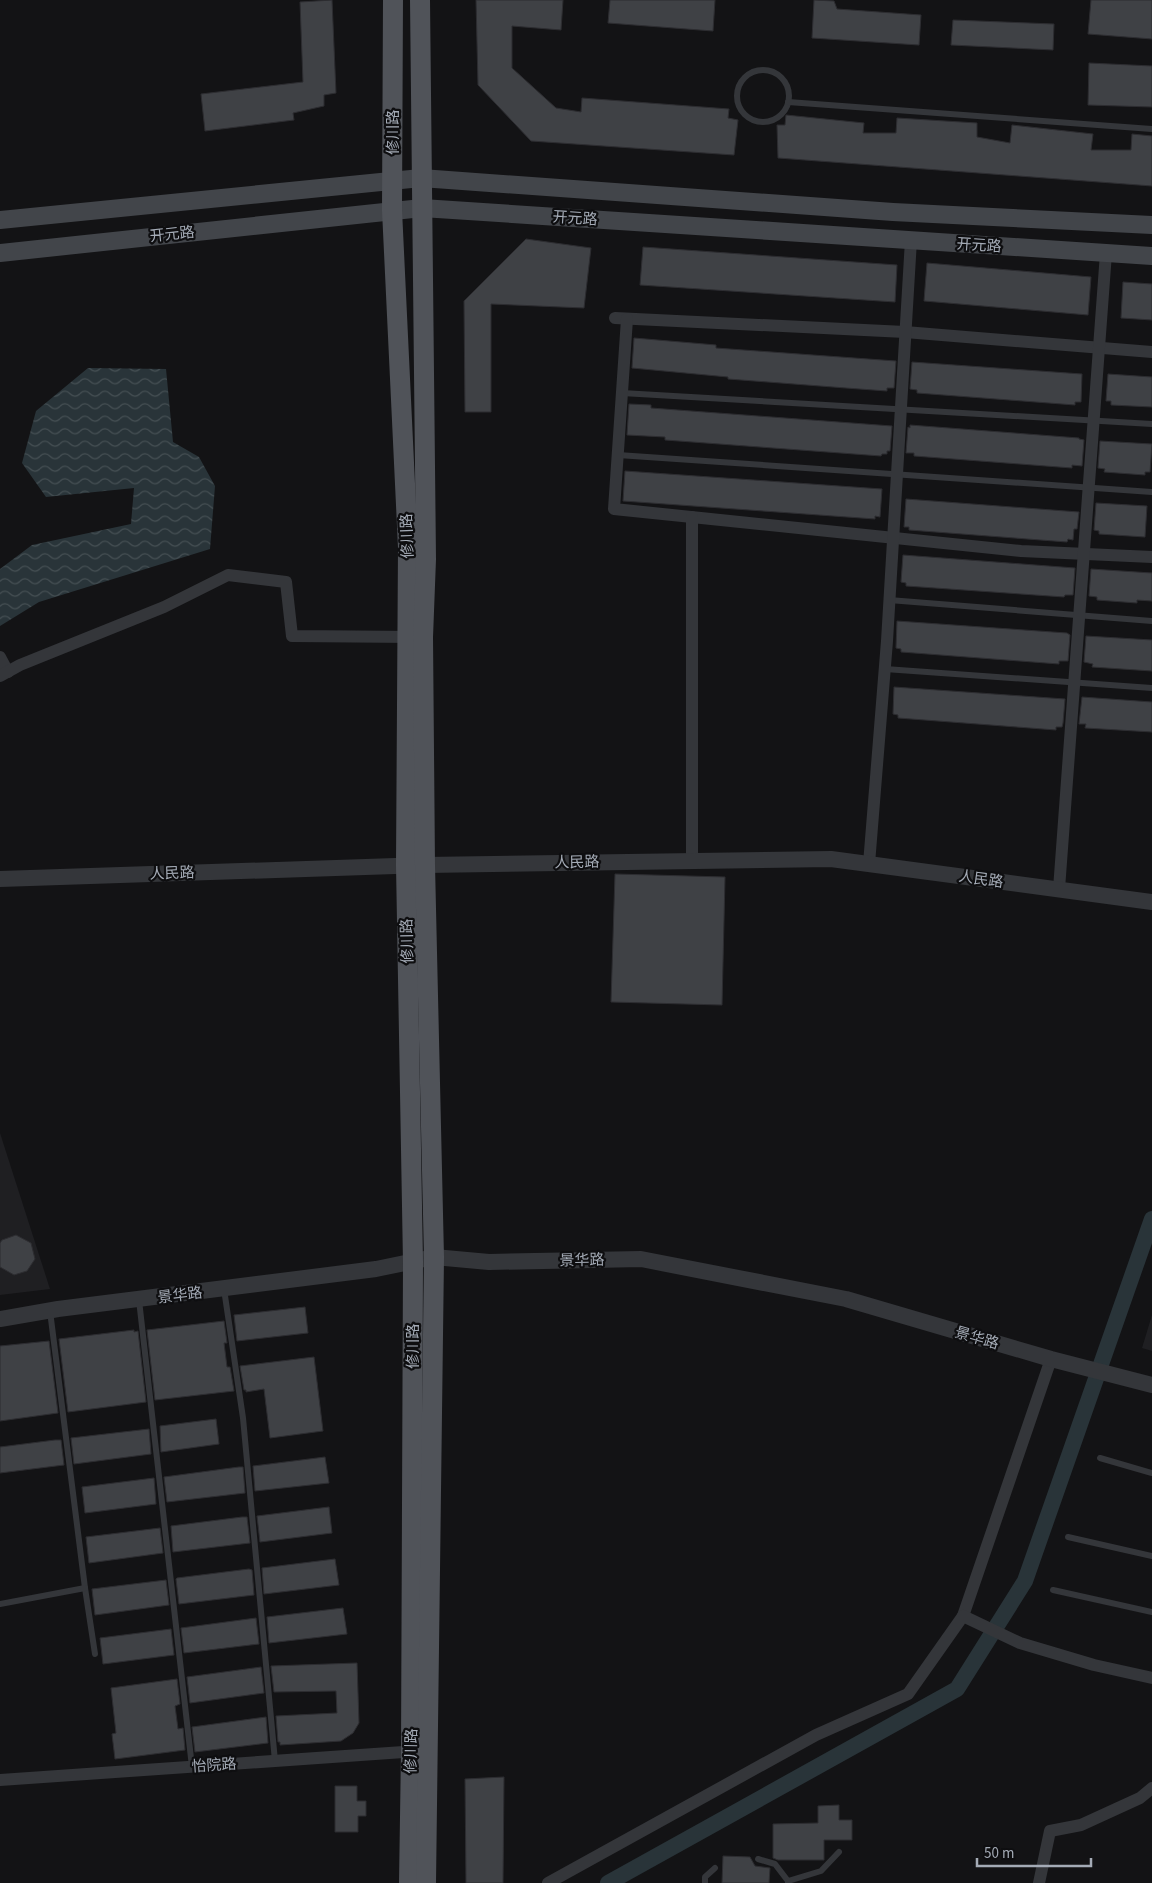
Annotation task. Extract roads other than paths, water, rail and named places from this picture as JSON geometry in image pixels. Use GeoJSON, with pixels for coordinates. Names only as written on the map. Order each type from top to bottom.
{"type":"FeatureCollection","features":[{"type":"Feature","properties":{"kind":"main road","name":"修川路"},"geometry":{"type":"LineString","coordinates":[[393,0],[392,210],[408,547],[415,637],[416,865],[413,1262],[420,1751],[426,1883]]}},
{"type":"Feature","properties":{"kind":"main road","name":"修川路"},"geometry":{"type":"LineString","coordinates":[[415,637],[426,549],[420,0]]}},
{"type":"Feature","properties":{"kind":"main road","name":"开元路"},"geometry":{"type":"LineString","coordinates":[[0,220],[421,178],[884,212],[1152,225]]}},
{"type":"Feature","properties":{"kind":"main road","name":"开元路"},"geometry":{"type":"LineString","coordinates":[[0,253],[422,208],[1152,256]]}},
{"type":"Feature","properties":{"kind":"main road","name":"修川路"},"geometry":{"type":"LineString","coordinates":[[409,1883],[420,1751],[434,1257],[416,865]]}},
{"type":"Feature","properties":{"kind":"street"},"geometry":{"type":"LineString","coordinates":[[869,864],[885,669],[911,240]]}},
{"type":"Feature","properties":{"kind":"street"},"geometry":{"type":"LineString","coordinates":[[1059,890],[1106,253]]}},
{"type":"Feature","properties":{"kind":"street"},"geometry":{"type":"LineString","coordinates":[[1152,352],[905,332],[621,318],[622,393],[614,509],[1021,551],[1152,557]]}},
{"type":"Feature","properties":{"kind":"street"},"geometry":{"type":"LineString","coordinates":[[692,517],[692,861]]}},
{"type":"Feature","properties":{"kind":"street"},"geometry":{"type":"LineString","coordinates":[[0,657],[4,674],[20,665],[164,607],[228,575],[286,582],[292,636],[415,637]]}},
{"type":"Feature","properties":{"kind":"street","name":"人民路"},"geometry":{"type":"LineString","coordinates":[[0,879],[416,865],[831,859],[1152,902]]}},
{"type":"Feature","properties":{"kind":"street","name":"景华路"},"geometry":{"type":"LineString","coordinates":[[0,1319],[376,1269],[434,1257],[489,1262],[641,1258],[846,1299],[1051,1359],[1152,1385]]}},
{"type":"Feature","properties":{"kind":"street"},"geometry":{"type":"LineString","coordinates":[[548,1883],[816,1735],[908,1694],[963,1616],[1051,1359]]}},
{"type":"Feature","properties":{"kind":"street"},"geometry":{"type":"LineString","coordinates":[[963,1616],[1012,1639],[1094,1665],[1152,1678]]}},
{"type":"Feature","properties":{"kind":"street","name":"怡院路"},"geometry":{"type":"LineString","coordinates":[[0,1780],[420,1751]]}},
{"type":"Feature","properties":{"kind":"street"},"geometry":{"type":"LineString","coordinates":[[1039,1883],[1050,1831],[1081,1825],[1140,1798],[1152,1788]]}},
{"type":"Feature","properties":{"kind":"lane"},"geometry":{"type":"LineString","coordinates":[[764,70],[772,72],[785,82],[789,90],[788,102],[783,114],[776,119],[768,122],[759,122],[751,119],[739,106],[738,89],[748,75],[764,70]]}},
{"type":"Feature","properties":{"kind":"lane"},"geometry":{"type":"LineString","coordinates":[[788,102],[1152,129]]}},
{"type":"Feature","properties":{"kind":"lane"},"geometry":{"type":"LineString","coordinates":[[622,393],[1152,424]]}},
{"type":"Feature","properties":{"kind":"lane"},"geometry":{"type":"LineString","coordinates":[[618,454],[1152,492]]}},
{"type":"Feature","properties":{"kind":"lane"},"geometry":{"type":"LineString","coordinates":[[889,600],[1152,621]]}},
{"type":"Feature","properties":{"kind":"lane"},"geometry":{"type":"LineString","coordinates":[[885,669],[1152,688]]}},
{"type":"Feature","properties":{"kind":"lane"},"geometry":{"type":"LineString","coordinates":[[224,1289],[243,1418],[275,1761]]}},
{"type":"Feature","properties":{"kind":"lane"},"geometry":{"type":"LineString","coordinates":[[139,1300],[192,1767]]}},
{"type":"Feature","properties":{"kind":"lane"},"geometry":{"type":"LineString","coordinates":[[50,1311],[95,1654]]}},
{"type":"Feature","properties":{"kind":"lane"},"geometry":{"type":"LineString","coordinates":[[1100,1458],[1152,1474]]}},
{"type":"Feature","properties":{"kind":"lane"},"geometry":{"type":"LineString","coordinates":[[1068,1536],[1152,1556]]}},
{"type":"Feature","properties":{"kind":"lane"},"geometry":{"type":"LineString","coordinates":[[0,1604],[85,1588]]}},
{"type":"Feature","properties":{"kind":"lane"},"geometry":{"type":"LineString","coordinates":[[1053,1590],[1152,1612]]}},
{"type":"Feature","properties":{"kind":"lane"},"geometry":{"type":"LineString","coordinates":[[758,1859],[775,1864],[788,1882],[821,1870],[838,1852]]}},
{"type":"Feature","properties":{"kind":"lane"},"geometry":{"type":"LineString","coordinates":[[705,1883],[705,1877],[715,1868]]}},
{"type":"Feature","properties":{"kind":"water"},"geometry":{"type":"Polygon","coordinates":[[[88,368],[166,369],[173,442],[199,457],[215,486],[210,549],[39,602],[0,626],[0,569],[32,545],[131,524],[134,488],[46,497],[22,463],[36,411],[88,368]]]}},
{"type":"Feature","properties":{"kind":"waterway"},"geometry":{"type":"LineString","coordinates":[[608,1883],[957,1689],[1025,1581],[1152,1219]]}}]}
